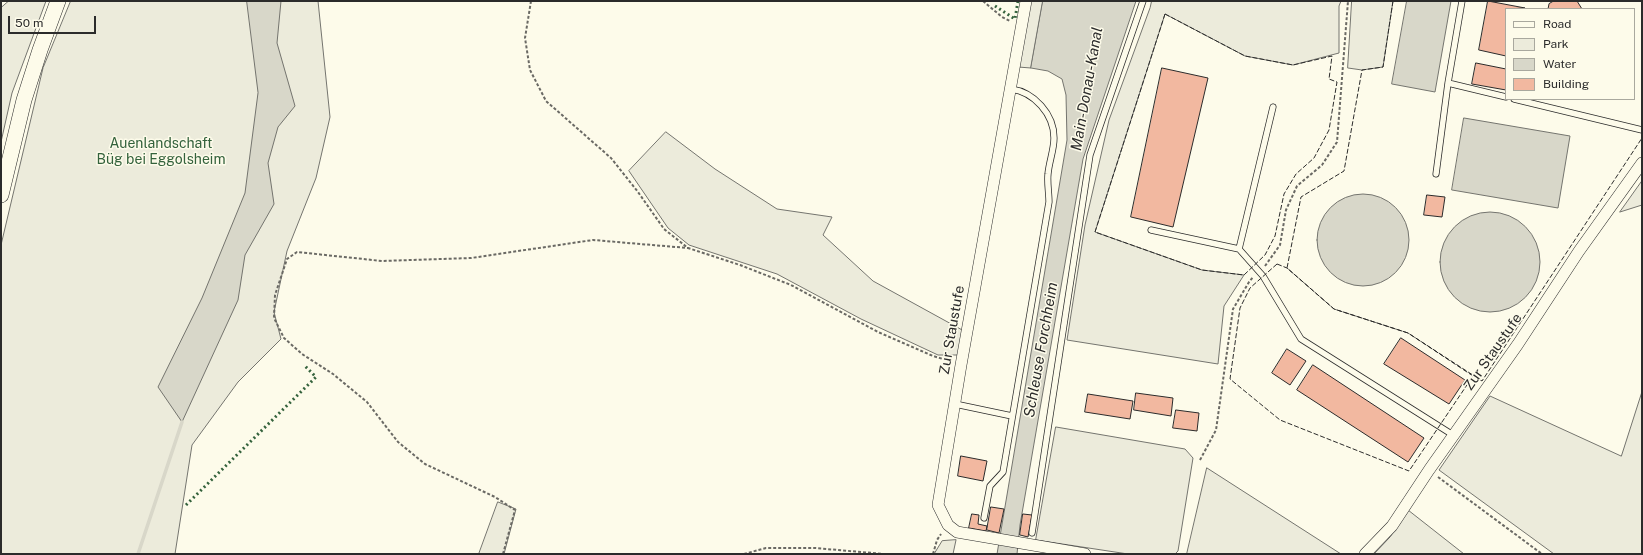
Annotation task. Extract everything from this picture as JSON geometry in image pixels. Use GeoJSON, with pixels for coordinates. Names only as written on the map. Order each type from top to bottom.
{"type":"FeatureCollection","features":[{"type":"Feature","properties":{"kind":"main road"},"geometry":{"type":"LineString","coordinates":[[1,195],[24,100],[58,1]]}},
{"type":"Feature","properties":{"kind":"street","name":"Zur Staustufe"},"geometry":{"type":"LineString","coordinates":[[948,525],[938,505],[961,365],[1026,1]]}},
{"type":"Feature","properties":{"kind":"street","name":"Zur Staustufe"},"geometry":{"type":"LineString","coordinates":[[1365,554],[1392,526],[1429,470],[1518,344],[1580,251],[1642,163]]}},
{"type":"Feature","properties":{"kind":"street"},"geometry":{"type":"LineString","coordinates":[[948,525],[958,532],[991,537],[1031,538],[1084,554]]}},
{"type":"Feature","properties":{"kind":"lane"},"geometry":{"type":"LineString","coordinates":[[1031,538],[1090,155],[1143,1]]}},
{"type":"Feature","properties":{"kind":"lane"},"geometry":{"type":"LineString","coordinates":[[1436,174],[1448,83],[1462,1]]}},
{"type":"Feature","properties":{"kind":"lane"},"geometry":{"type":"LineString","coordinates":[[1448,83],[1505,97]]}},
{"type":"Feature","properties":{"kind":"lane"},"geometry":{"type":"LineString","coordinates":[[984,518],[990,486],[1003,472],[1049,202],[1048,175],[1054,138],[1052,121],[1043,107],[1021,90],[1011,88]]}},
{"type":"Feature","properties":{"kind":"lane"},"geometry":{"type":"LineString","coordinates":[[1518,100],[1642,130]]}},
{"type":"Feature","properties":{"kind":"lane"},"geometry":{"type":"LineString","coordinates":[[1239,249],[1273,107]]}},
{"type":"Feature","properties":{"kind":"lane"},"geometry":{"type":"LineString","coordinates":[[1150,230],[1239,249],[1260,271],[1301,339],[1453,436]]}},
{"type":"Feature","properties":{"kind":"lane"},"geometry":{"type":"LineString","coordinates":[[955,404],[1012,416]]}},
{"type":"Feature","properties":{"kind":"path"},"geometry":{"type":"LineString","coordinates":[[531,1],[525,38],[530,70],[546,101],[611,158],[638,192],[664,229],[688,248]]}},
{"type":"Feature","properties":{"kind":"path"},"geometry":{"type":"LineString","coordinates":[[983,1],[1002,17],[1022,26]]}},
{"type":"Feature","properties":{"kind":"path"},"geometry":{"type":"LineString","coordinates":[[1200,460],[1216,430],[1233,309],[1249,282],[1268,263],[1280,245],[1286,210],[1297,186],[1322,166],[1337,142],[1348,1]]}},
{"type":"Feature","properties":{"kind":"path"},"geometry":{"type":"LineString","coordinates":[[503,554],[515,510],[495,497],[425,464],[398,442],[367,402],[332,374],[302,354],[284,338],[274,318],[275,295],[287,259],[297,252],[382,261],[471,258],[594,240],[688,248],[740,265],[791,285],[878,332],[933,356],[961,365]]}},
{"type":"Feature","properties":{"kind":"path"},"geometry":{"type":"LineString","coordinates":[[1429,470],[1542,554]]}},
{"type":"Feature","properties":{"kind":"path"},"geometry":{"type":"LineString","coordinates":[[933,554],[937,540],[948,525]]}},
{"type":"Feature","properties":{"kind":"path"},"geometry":{"type":"LineString","coordinates":[[744,554],[766,548],[815,548],[884,554]]}},
{"type":"Feature","properties":{"kind":"green space"},"geometry":{"type":"Polygon","coordinates":[[[9,1],[46,1],[12,93],[1,142],[1,8],[9,1]]]}},
{"type":"Feature","properties":{"kind":"green space","name":"Auenlandschaft Büg bei Eggolsheim"},"geometry":{"type":"Polygon","coordinates":[[[71,1],[318,1],[330,117],[316,178],[287,251],[274,312],[281,339],[238,382],[192,445],[175,554],[1,554],[1,245],[43,68],[71,1]]]}},
{"type":"Feature","properties":{"kind":"green space"},"geometry":{"type":"Polygon","coordinates":[[[1030,1],[1043,1],[1031,68],[1018,67],[1030,1]]]}},
{"type":"Feature","properties":{"kind":"green space"},"geometry":{"type":"Polygon","coordinates":[[[1152,1],[1341,1],[1339,6],[1339,53],[1293,65],[1245,56],[1165,14],[1095,232],[1202,270],[1244,275],[1224,306],[1218,364],[1067,340],[1085,225],[1109,120],[1152,1]]]}},
{"type":"Feature","properties":{"kind":"green space"},"geometry":{"type":"Polygon","coordinates":[[[1352,1],[1393,1],[1383,67],[1362,70],[1348,68],[1352,1]]]}},
{"type":"Feature","properties":{"kind":"green space"},"geometry":{"type":"Polygon","coordinates":[[[666,132],[715,169],[777,209],[832,217],[823,235],[873,281],[964,331],[958,355],[938,355],[861,319],[777,274],[689,245],[668,228],[629,171],[666,132]]]}},
{"type":"Feature","properties":{"kind":"green space"},"geometry":{"type":"Polygon","coordinates":[[[1642,181],[1642,205],[1620,212],[1642,181]]]}},
{"type":"Feature","properties":{"kind":"green space"},"geometry":{"type":"Polygon","coordinates":[[[1642,392],[1642,554],[1554,554],[1439,470],[1490,396],[1621,456],[1642,392]]]}},
{"type":"Feature","properties":{"kind":"green space"},"geometry":{"type":"Polygon","coordinates":[[[1056,427],[1185,449],[1193,458],[1178,551],[1175,554],[1128,554],[1036,540],[1056,427]]]}},
{"type":"Feature","properties":{"kind":"green space"},"geometry":{"type":"Polygon","coordinates":[[[1207,468],[1341,554],[1187,554],[1207,468]]]}},
{"type":"Feature","properties":{"kind":"green space"},"geometry":{"type":"Polygon","coordinates":[[[498,502],[516,509],[504,554],[479,554],[498,502]]]}},
{"type":"Feature","properties":{"kind":"green space"},"geometry":{"type":"Polygon","coordinates":[[[1408,510],[1464,554],[1374,554],[1390,537],[1408,510]]]}},
{"type":"Feature","properties":{"kind":"green space"},"geometry":{"type":"Polygon","coordinates":[[[956,540],[953,554],[934,554],[942,541],[956,540]]]}},
{"type":"Feature","properties":{"kind":"water"},"geometry":{"type":"Polygon","coordinates":[[[247,1],[281,1],[277,43],[295,106],[278,127],[268,163],[274,204],[245,255],[238,300],[182,422],[158,387],[202,298],[245,193],[258,93],[247,1]]]}},
{"type":"Feature","properties":{"kind":"water"},"geometry":{"type":"Polygon","coordinates":[[[1043,1],[1136,1],[1083,159],[1020,525],[1017,554],[997,554],[1067,140],[1066,95],[1062,79],[1048,71],[1031,68],[1043,1]]]}},
{"type":"Feature","properties":{"kind":"water"},"geometry":{"type":"Polygon","coordinates":[[[1407,1],[1451,1],[1435,92],[1392,84],[1407,1]]]}},
{"type":"Feature","properties":{"kind":"water"},"geometry":{"type":"Polygon","coordinates":[[[1464,118],[1570,136],[1558,208],[1452,190],[1464,118]]]}},
{"type":"Feature","properties":{"kind":"water"},"geometry":{"type":"Polygon","coordinates":[[[1363,194],[1380,198],[1395,208],[1405,223],[1409,240],[1405,257],[1395,272],[1380,282],[1363,286],[1346,282],[1331,272],[1321,257],[1317,240],[1321,223],[1331,208],[1346,198],[1363,194]]]}},
{"type":"Feature","properties":{"kind":"water"},"geometry":{"type":"Polygon","coordinates":[[[1490,212],[1509,216],[1525,227],[1536,243],[1540,262],[1536,281],[1525,297],[1509,308],[1490,312],[1471,308],[1455,297],[1444,281],[1440,262],[1444,243],[1455,227],[1471,216],[1490,212]]]}},
{"type":"Feature","properties":{"kind":"building"},"geometry":{"type":"Polygon","coordinates":[[[1488,1],[1525,8],[1505,8],[1505,56],[1479,50],[1488,1]]]}},
{"type":"Feature","properties":{"kind":"building"},"geometry":{"type":"Polygon","coordinates":[[[1554,1],[1577,1],[1581,8],[1548,8],[1549,4],[1554,1]]]}},
{"type":"Feature","properties":{"kind":"building"},"geometry":{"type":"Polygon","coordinates":[[[1476,63],[1505,69],[1505,90],[1472,84],[1476,63]]]}},
{"type":"Feature","properties":{"kind":"building"},"geometry":{"type":"Polygon","coordinates":[[[1162,68],[1208,78],[1173,227],[1131,217],[1162,68]]]}},
{"type":"Feature","properties":{"kind":"building"},"geometry":{"type":"Polygon","coordinates":[[[1427,195],[1445,197],[1442,217],[1424,215],[1427,195]]]}},
{"type":"Feature","properties":{"kind":"building"},"geometry":{"type":"Polygon","coordinates":[[[1401,338],[1465,380],[1449,404],[1384,364],[1401,338]]]}},
{"type":"Feature","properties":{"kind":"building"},"geometry":{"type":"Polygon","coordinates":[[[1287,349],[1306,361],[1290,385],[1272,373],[1287,349]]]}},
{"type":"Feature","properties":{"kind":"building"},"geometry":{"type":"Polygon","coordinates":[[[1313,365],[1424,438],[1408,462],[1297,390],[1313,365]]]}},
{"type":"Feature","properties":{"kind":"building"},"geometry":{"type":"Polygon","coordinates":[[[1136,393],[1173,398],[1171,416],[1134,410],[1136,393]]]}},
{"type":"Feature","properties":{"kind":"building"},"geometry":{"type":"Polygon","coordinates":[[[1088,394],[1133,401],[1130,419],[1085,412],[1088,394]]]}},
{"type":"Feature","properties":{"kind":"building"},"geometry":{"type":"Polygon","coordinates":[[[1176,410],[1199,413],[1197,431],[1173,428],[1176,410]]]}},
{"type":"Feature","properties":{"kind":"building"},"geometry":{"type":"Polygon","coordinates":[[[961,456],[987,461],[983,481],[958,476],[961,456]]]}},
{"type":"Feature","properties":{"kind":"building"},"geometry":{"type":"Polygon","coordinates":[[[991,507],[1004,509],[999,533],[987,530],[991,507]]]}},
{"type":"Feature","properties":{"kind":"building"},"geometry":{"type":"Polygon","coordinates":[[[972,514],[979,515],[978,524],[987,526],[986,531],[969,528],[972,514]]]}},
{"type":"Feature","properties":{"kind":"building"},"geometry":{"type":"Polygon","coordinates":[[[1023,514],[1032,515],[1028,537],[1020,535],[1023,514]]]}},
{"type":"Feature","properties":{"kind":"waterway"},"geometry":{"type":"LineString","coordinates":[[138,554],[182,422]]}},
{"type":"Feature","properties":{"kind":"hedge"},"geometry":{"type":"LineString","coordinates":[[995,6],[1015,19],[1018,1]]}},
{"type":"Feature","properties":{"kind":"hedge"},"geometry":{"type":"LineString","coordinates":[[186,505],[316,377],[305,366]]}},
{"type":"Feature","properties":{"kind":"fence"},"geometry":{"type":"LineString","coordinates":[[1393,1],[1383,67],[1362,70],[1344,171],[1301,197],[1287,268],[1334,309],[1408,333],[1482,381],[1642,138]]}},
{"type":"Feature","properties":{"kind":"fence"},"geometry":{"type":"LineString","coordinates":[[1165,14],[1245,56],[1293,65],[1332,56],[1329,79],[1337,82],[1329,130],[1314,158],[1296,174],[1284,194],[1275,236],[1265,255],[1244,275],[1202,270],[1095,232],[1165,14]]}},
{"type":"Feature","properties":{"kind":"fence"},"geometry":{"type":"LineString","coordinates":[[1277,264],[1287,268],[1334,309],[1408,333],[1473,376],[1409,471],[1280,420],[1230,379],[1240,308],[1250,288],[1277,264]]}},
{"type":"Feature","properties":{"kind":"water label","name":"Main-Donau-Kanal"},"geometry":{"type":"Point","coordinates":[1087,89]}},
{"type":"Feature","properties":{"kind":"water label","name":"Schleuse Forchheim"},"geometry":{"type":"Point","coordinates":[1041,350]}}]}
